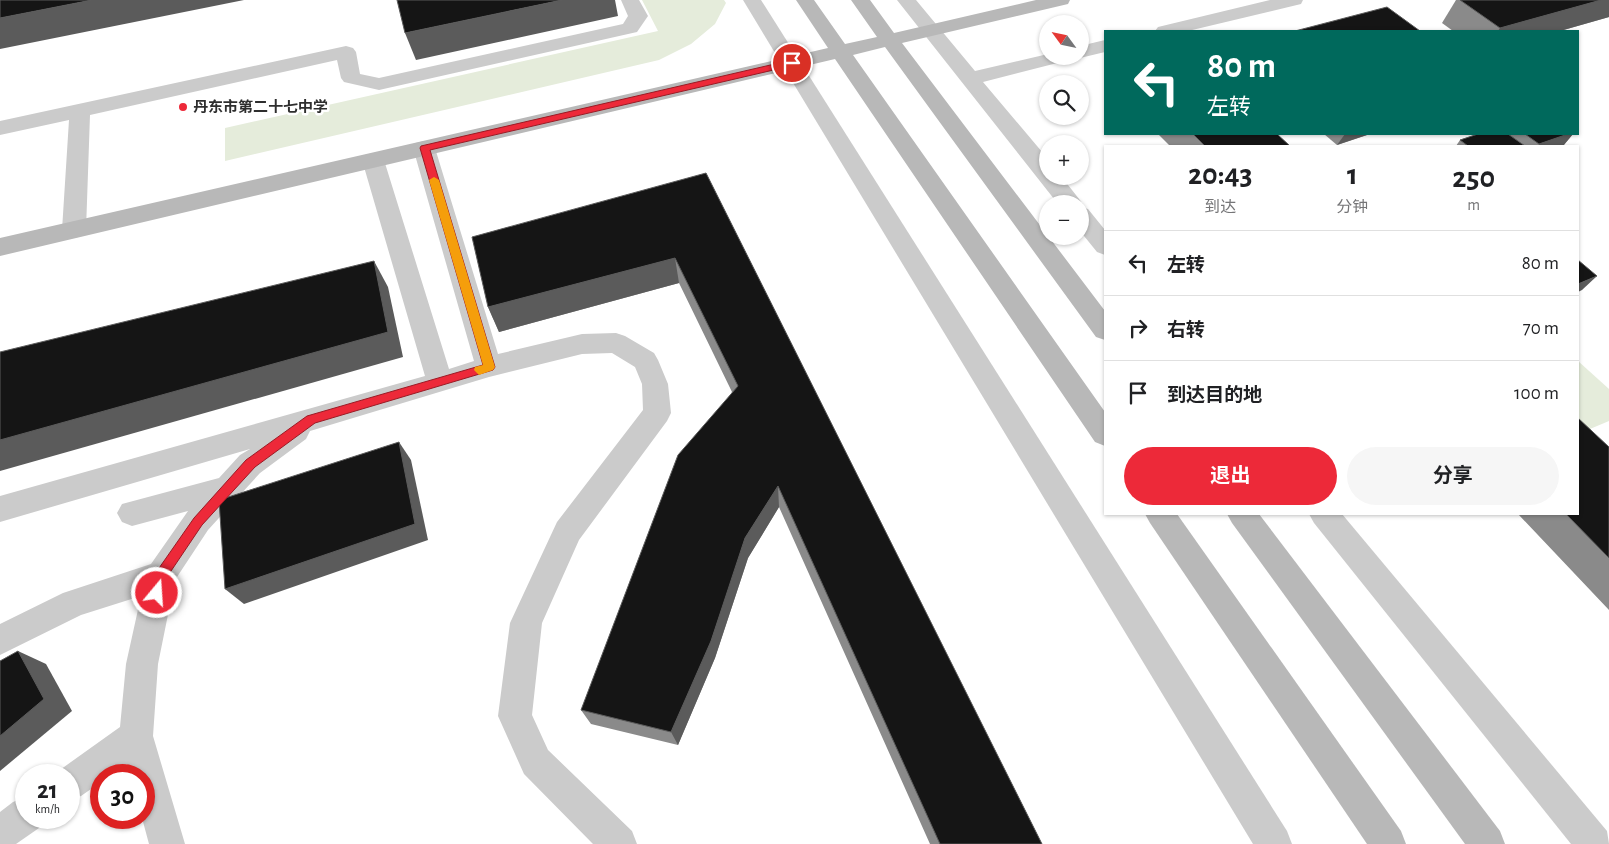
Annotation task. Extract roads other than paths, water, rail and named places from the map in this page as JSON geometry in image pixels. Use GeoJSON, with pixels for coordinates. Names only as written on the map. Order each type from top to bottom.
{"type":"FeatureCollection","features":[{"type":"Feature","properties":{"kind":"main road"},"geometry":{"type":"LineString","coordinates":[[805,0],[1104,433]]}},
{"type":"Feature","properties":{"kind":"main road"},"geometry":{"type":"LineString","coordinates":[[860,0],[1104,329]]}},
{"type":"Feature","properties":{"kind":"main road"},"geometry":{"type":"LineString","coordinates":[[0,247],[1061,0]]}},
{"type":"Feature","properties":{"kind":"main road"},"geometry":{"type":"LineString","coordinates":[[1161,515],[1388,844]]}},
{"type":"Feature","properties":{"kind":"main road"},"geometry":{"type":"LineString","coordinates":[[1243,515],[1487,844]]}},
{"type":"Feature","properties":{"kind":"street"},"geometry":{"type":"LineString","coordinates":[[0,128],[346,52],[351,78],[379,84],[630,28],[638,16],[630,0]]}},
{"type":"Feature","properties":{"kind":"street"},"geometry":{"type":"LineString","coordinates":[[752,0],[1274,844]]}},
{"type":"Feature","properties":{"kind":"street"},"geometry":{"type":"LineString","coordinates":[[1169,30],[1294,0]]}},
{"type":"Feature","properties":{"kind":"street"},"geometry":{"type":"LineString","coordinates":[[910,1],[929,31],[1039,165]]}},
{"type":"Feature","properties":{"kind":"street"},"geometry":{"type":"LineString","coordinates":[[1089,50],[1104,46]]}},
{"type":"Feature","properties":{"kind":"street"},"geometry":{"type":"LineString","coordinates":[[969,79],[1039,62]]}},
{"type":"Feature","properties":{"kind":"street"},"geometry":{"type":"LineString","coordinates":[[74,230],[80,111]]}},
{"type":"Feature","properties":{"kind":"street"},"geometry":{"type":"LineString","coordinates":[[424,148],[489,367]]}},
{"type":"Feature","properties":{"kind":"street"},"geometry":{"type":"LineString","coordinates":[[373,160],[440,382]]}},
{"type":"Feature","properties":{"kind":"street"},"geometry":{"type":"LineString","coordinates":[[1055,185],[1064,195]]}},
{"type":"Feature","properties":{"kind":"street"},"geometry":{"type":"LineString","coordinates":[[1089,226],[1104,245]]}},
{"type":"Feature","properties":{"kind":"street"},"geometry":{"type":"LineString","coordinates":[[0,509],[489,367],[582,344],[616,342],[645,360],[655,384],[656,413],[568,531],[526,623],[515,716],[536,762],[619,844]]}},
{"type":"Feature","properties":{"kind":"street"},"geometry":{"type":"LineString","coordinates":[[167,844],[136,736],[142,664],[161,575],[198,521],[250,464],[312,419]]}},
{"type":"Feature","properties":{"kind":"street"},"geometry":{"type":"LineString","coordinates":[[132,513],[228,488]]}},
{"type":"Feature","properties":{"kind":"street"},"geometry":{"type":"LineString","coordinates":[[1325,515],[1594,844]]}},
{"type":"Feature","properties":{"kind":"street"},"geometry":{"type":"LineString","coordinates":[[0,640],[74,604],[161,575]]}},
{"type":"Feature","properties":{"kind":"street"},"geometry":{"type":"LineString","coordinates":[[80,776],[136,736]]}},
{"type":"Feature","properties":{"kind":"street"},"geometry":{"type":"LineString","coordinates":[[0,834],[15,823]]}},
{"type":"Feature","properties":{"kind":"place","name":"丹东市第二十七中学"},"geometry":{"type":"Point","coordinates":[183,107]}}]}
